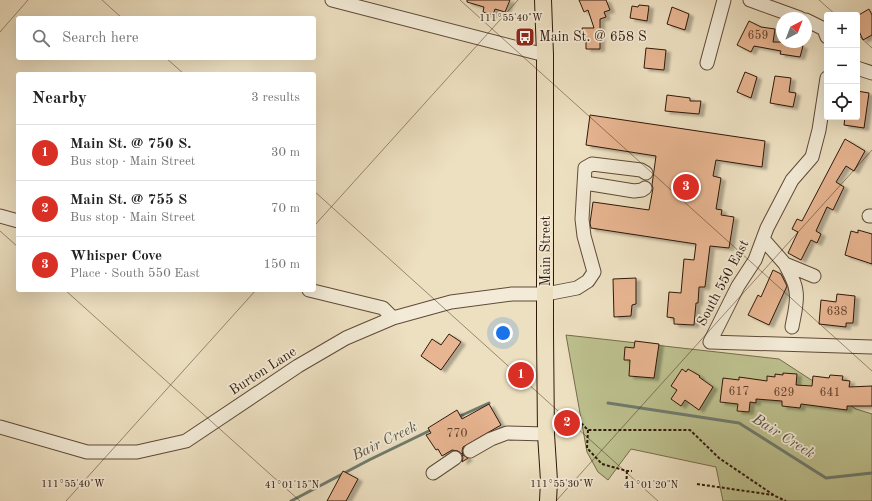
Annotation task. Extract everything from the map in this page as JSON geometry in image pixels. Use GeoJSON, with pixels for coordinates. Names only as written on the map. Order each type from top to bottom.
{"type":"FeatureCollection","features":[{"type":"Feature","properties":{"kind":"main road","name":"Main Street"},"geometry":{"type":"LineString","coordinates":[[543,0],[545,55],[546,434],[549,481],[548,501]]}},
{"type":"Feature","properties":{"kind":"street"},"geometry":{"type":"LineString","coordinates":[[332,0],[545,55]]}},
{"type":"Feature","properties":{"kind":"street"},"geometry":{"type":"LineString","coordinates":[[707,63],[724,0]]}},
{"type":"Feature","properties":{"kind":"street"},"geometry":{"type":"LineString","coordinates":[[750,0],[783,12]]}},
{"type":"Feature","properties":{"kind":"street"},"geometry":{"type":"LineString","coordinates":[[812,23],[824,29]]}},
{"type":"Feature","properties":{"kind":"street"},"geometry":{"type":"LineString","coordinates":[[860,69],[872,73]]}},
{"type":"Feature","properties":{"kind":"street","name":"South 550 East"},"geometry":{"type":"LineString","coordinates":[[826,84],[819,130],[812,157],[792,180],[768,228],[755,260],[738,286],[710,342],[872,347]]}},
{"type":"Feature","properties":{"kind":"street"},"geometry":{"type":"LineString","coordinates":[[645,188],[634,191],[584,183],[586,168],[592,164],[641,170],[646,173]]}},
{"type":"Feature","properties":{"kind":"street","name":"Burton Lane"},"geometry":{"type":"LineString","coordinates":[[0,427],[87,452],[137,452],[186,441],[298,366],[346,338],[393,318],[451,302],[512,294],[546,294],[577,288],[588,281],[594,272],[584,236],[582,219],[584,183]]}},
{"type":"Feature","properties":{"kind":"street"},"geometry":{"type":"LineString","coordinates":[[0,216],[16,220]]}},
{"type":"Feature","properties":{"kind":"street","name":"South 550 East"},"geometry":{"type":"LineString","coordinates":[[763,239],[785,264],[814,276]]}},
{"type":"Feature","properties":{"kind":"street"},"geometry":{"type":"LineString","coordinates":[[785,264],[794,281],[796,291],[796,304],[792,327]]}},
{"type":"Feature","properties":{"kind":"street"},"geometry":{"type":"LineString","coordinates":[[316,292],[383,308],[393,318]]}},
{"type":"Feature","properties":{"kind":"street"},"geometry":{"type":"LineString","coordinates":[[470,451],[507,432],[546,434]]}},
{"type":"Feature","properties":{"kind":"street"},"geometry":{"type":"LineString","coordinates":[[433,473],[455,458]]}},
{"type":"Feature","properties":{"kind":"path"},"geometry":{"type":"LineString","coordinates":[[570,414],[572,414],[588,430],[690,430],[719,458],[775,496],[786,501]]}},
{"type":"Feature","properties":{"kind":"path"},"geometry":{"type":"LineString","coordinates":[[588,430],[587,448],[602,464],[632,471]]}},
{"type":"Feature","properties":{"kind":"path"},"geometry":{"type":"LineString","coordinates":[[626,489],[627,471]]}},
{"type":"Feature","properties":{"kind":"path"},"geometry":{"type":"LineString","coordinates":[[697,484],[775,496]]}},
{"type":"Feature","properties":{"kind":"green space"},"geometry":{"type":"Polygon","coordinates":[[[566,335],[779,359],[856,409],[872,414],[872,501],[723,501],[716,467],[631,449],[608,480],[598,472],[587,452],[566,335]]]}},
{"type":"Feature","properties":{"kind":"building"},"geometry":{"type":"Polygon","coordinates":[[[467,0],[510,0],[505,12],[495,9],[493,15],[483,12],[484,7],[467,2],[467,0]]]}},
{"type":"Feature","properties":{"kind":"building"},"geometry":{"type":"Polygon","coordinates":[[[579,0],[606,0],[610,10],[604,12],[606,17],[600,19],[600,49],[586,49],[586,40],[582,40],[582,28],[594,28],[588,10],[584,12],[579,0]]]}},
{"type":"Feature","properties":{"kind":"building"},"geometry":{"type":"Polygon","coordinates":[[[639,5],[649,6],[647,21],[630,18],[632,6],[638,7],[639,5]]]}},
{"type":"Feature","properties":{"kind":"building"},"geometry":{"type":"Polygon","coordinates":[[[672,7],[689,14],[685,30],[667,24],[672,7]]]}},
{"type":"Feature","properties":{"kind":"building"},"geometry":{"type":"Polygon","coordinates":[[[869,9],[872,15],[872,35],[863,40],[860,33],[860,14],[869,9]]]}},
{"type":"Feature","properties":{"kind":"building"},"geometry":{"type":"Polygon","coordinates":[[[749,21],[761,27],[775,29],[773,42],[776,42],[776,48],[802,48],[800,57],[780,54],[781,51],[754,46],[751,52],[737,45],[749,21]]]}},
{"type":"Feature","properties":{"kind":"building"},"geometry":{"type":"Polygon","coordinates":[[[646,48],[666,50],[664,70],[644,68],[646,48]]]}},
{"type":"Feature","properties":{"kind":"building"},"geometry":{"type":"Polygon","coordinates":[[[745,72],[757,77],[751,98],[737,92],[745,72]]]}},
{"type":"Feature","properties":{"kind":"building"},"geometry":{"type":"Polygon","coordinates":[[[775,76],[791,78],[789,92],[796,93],[793,107],[770,103],[775,76]]]}},
{"type":"Feature","properties":{"kind":"building"},"geometry":{"type":"Polygon","coordinates":[[[860,92],[869,93],[864,128],[844,125],[845,120],[860,120],[860,92]]]}},
{"type":"Feature","properties":{"kind":"building"},"geometry":{"type":"Polygon","coordinates":[[[667,95],[690,98],[690,101],[701,101],[699,114],[665,111],[667,95]]]}},
{"type":"Feature","properties":{"kind":"building"},"geometry":{"type":"Polygon","coordinates":[[[590,115],[765,141],[762,167],[716,160],[713,176],[721,178],[716,209],[722,210],[721,215],[734,217],[729,248],[710,246],[705,287],[699,287],[694,325],[674,324],[674,318],[667,317],[669,292],[681,293],[684,259],[694,260],[696,244],[591,228],[590,223],[593,202],[649,210],[656,156],[586,145],[590,115]]]}},
{"type":"Feature","properties":{"kind":"building"},"geometry":{"type":"Polygon","coordinates":[[[845,139],[865,151],[854,171],[846,166],[836,182],[844,187],[833,210],[827,207],[816,231],[821,234],[817,243],[811,240],[801,260],[788,253],[798,232],[792,229],[797,219],[802,221],[845,139]]]}},
{"type":"Feature","properties":{"kind":"building"},"geometry":{"type":"Polygon","coordinates":[[[858,230],[872,234],[872,264],[845,255],[851,231],[858,233],[858,230]]]}},
{"type":"Feature","properties":{"kind":"building"},"geometry":{"type":"Polygon","coordinates":[[[773,270],[781,274],[787,286],[769,325],[748,315],[758,295],[761,297],[773,270]]]}},
{"type":"Feature","properties":{"kind":"building"},"geometry":{"type":"Polygon","coordinates":[[[636,278],[636,304],[632,305],[631,316],[614,317],[613,279],[636,278]]]}},
{"type":"Feature","properties":{"kind":"building"},"geometry":{"type":"Polygon","coordinates":[[[837,294],[855,296],[853,323],[846,323],[846,327],[819,324],[821,300],[836,302],[837,294]]]}},
{"type":"Feature","properties":{"kind":"building"},"geometry":{"type":"Polygon","coordinates":[[[449,334],[461,342],[441,370],[421,356],[432,339],[441,345],[449,334]]]}},
{"type":"Feature","properties":{"kind":"building"},"geometry":{"type":"Polygon","coordinates":[[[635,341],[659,344],[654,378],[629,376],[630,360],[624,360],[625,347],[634,348],[635,341]]]}},
{"type":"Feature","properties":{"kind":"building"},"geometry":{"type":"Polygon","coordinates":[[[682,369],[686,372],[688,369],[700,376],[699,377],[713,387],[699,410],[685,400],[681,406],[671,399],[677,390],[671,386],[682,369]]]}},
{"type":"Feature","properties":{"kind":"building"},"geometry":{"type":"Polygon","coordinates":[[[783,373],[797,374],[796,385],[812,386],[813,376],[829,378],[830,375],[843,376],[842,380],[850,381],[849,387],[872,386],[872,406],[847,406],[847,410],[801,404],[800,408],[782,406],[782,401],[756,399],[756,403],[750,402],[749,412],[737,411],[738,404],[720,402],[723,378],[739,380],[739,377],[767,381],[767,376],[775,377],[775,374],[783,375],[783,373]]]}},
{"type":"Feature","properties":{"kind":"building"},"geometry":{"type":"Polygon","coordinates":[[[489,404],[501,425],[463,447],[463,455],[468,458],[462,462],[462,454],[458,451],[452,450],[442,456],[426,435],[431,433],[428,428],[457,410],[462,419],[489,404]]]}},
{"type":"Feature","properties":{"kind":"building"},"geometry":{"type":"Polygon","coordinates":[[[343,471],[358,479],[346,501],[327,501],[343,471]]]}},
{"type":"Feature","properties":{"kind":"waterway","name":"Bair Creek"},"geometry":{"type":"LineString","coordinates":[[458,417],[489,403]]}},
{"type":"Feature","properties":{"kind":"waterway","name":"Bair Creek"},"geometry":{"type":"LineString","coordinates":[[608,403],[739,423],[826,478],[872,473]]}},
{"type":"Feature","properties":{"kind":"waterway","name":"Bair Creek"},"geometry":{"type":"LineString","coordinates":[[291,501],[369,460],[433,429]]}},
{"type":"Feature","properties":{"kind":"place","name":"Main St. @ 658 S"},"geometry":{"type":"Point","coordinates":[525,37]}},
{"type":"Feature","properties":{"kind":"place","name":"Whisper Cove"},"geometry":{"type":"Point","coordinates":[686,187]}},
{"type":"Feature","properties":{"kind":"place","name":"Main St. @ 750 S."},"geometry":{"type":"Point","coordinates":[521,375]}},
{"type":"Feature","properties":{"kind":"place","name":"Main St. @ 755 S"},"geometry":{"type":"Point","coordinates":[567,423]}}]}
